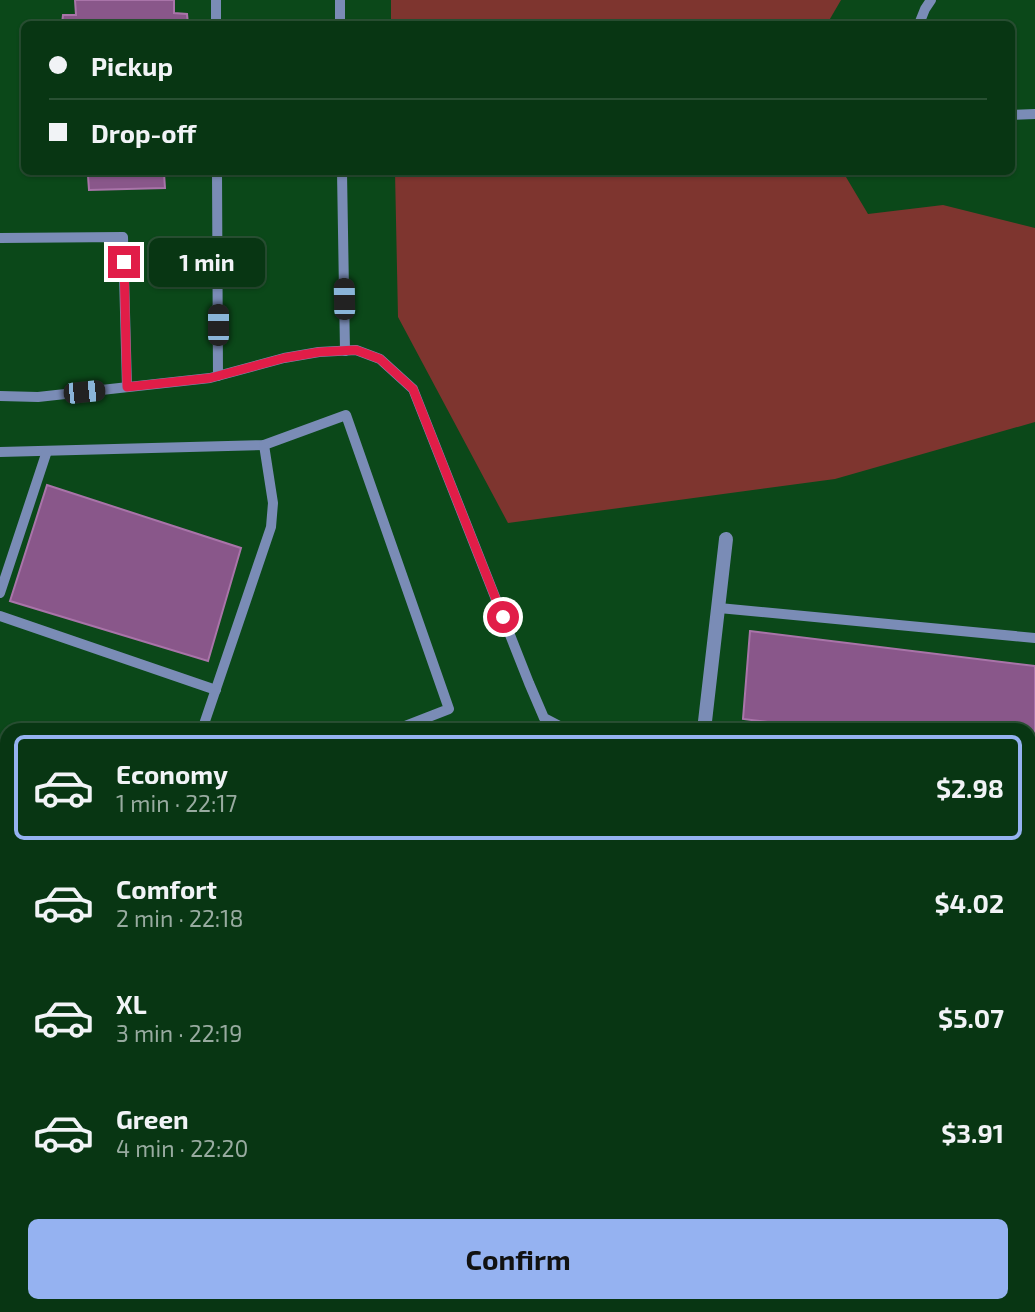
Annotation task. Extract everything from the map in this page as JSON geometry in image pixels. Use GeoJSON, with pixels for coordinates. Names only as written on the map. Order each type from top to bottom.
{"type":"FeatureCollection","features":[{"type":"Feature","properties":{"kind":"street"},"geometry":{"type":"LineString","coordinates":[[705,723],[726,539]]}},
{"type":"Feature","properties":{"kind":"lane"},"geometry":{"type":"LineString","coordinates":[[216,0],[216,21]]}},
{"type":"Feature","properties":{"kind":"lane"},"geometry":{"type":"LineString","coordinates":[[340,0],[340,21]]}},
{"type":"Feature","properties":{"kind":"lane"},"geometry":{"type":"LineString","coordinates":[[920,21],[931,0]]}},
{"type":"Feature","properties":{"kind":"lane"},"geometry":{"type":"LineString","coordinates":[[1015,115],[1035,114]]}},
{"type":"Feature","properties":{"kind":"lane"},"geometry":{"type":"LineString","coordinates":[[217,175],[218,376]]}},
{"type":"Feature","properties":{"kind":"lane"},"geometry":{"type":"LineString","coordinates":[[342,175],[345,351]]}},
{"type":"Feature","properties":{"kind":"lane"},"geometry":{"type":"LineString","coordinates":[[0,238],[123,237],[127,387]]}},
{"type":"Feature","properties":{"kind":"lane"},"geometry":{"type":"LineString","coordinates":[[0,396],[38,397],[210,378],[284,358],[319,352],[356,350],[380,359],[413,389],[529,683],[544,718],[554,723]]}},
{"type":"Feature","properties":{"kind":"lane"},"geometry":{"type":"LineString","coordinates":[[0,452],[264,445],[346,415],[449,709],[413,723]]}},
{"type":"Feature","properties":{"kind":"lane"},"geometry":{"type":"LineString","coordinates":[[204,723],[271,527],[273,503],[264,445]]}},
{"type":"Feature","properties":{"kind":"lane"},"geometry":{"type":"LineString","coordinates":[[0,593],[47,451]]}},
{"type":"Feature","properties":{"kind":"lane"},"geometry":{"type":"LineString","coordinates":[[719,608],[1035,638]]}},
{"type":"Feature","properties":{"kind":"lane"},"geometry":{"type":"LineString","coordinates":[[0,616],[216,690]]}},
{"type":"Feature","properties":{"kind":"shaded area"},"geometry":{"type":"Polygon","coordinates":[[[391,0],[841,0],[829,21],[391,21],[391,0]]]}},
{"type":"Feature","properties":{"kind":"shaded area"},"geometry":{"type":"Polygon","coordinates":[[[395,175],[845,175],[868,214],[943,205],[1035,228],[1035,422],[835,479],[508,523],[398,317],[395,175]]]}},
{"type":"Feature","properties":{"kind":"building"},"geometry":{"type":"Polygon","coordinates":[[[75,0],[174,0],[174,13],[187,14],[188,21],[62,21],[63,15],[76,15],[75,0]]]}},
{"type":"Feature","properties":{"kind":"building"},"geometry":{"type":"Polygon","coordinates":[[[164,175],[165,188],[89,190],[88,176],[78,176],[164,175]]]}},
{"type":"Feature","properties":{"kind":"building"},"geometry":{"type":"Polygon","coordinates":[[[47,485],[241,548],[208,661],[10,601],[47,485]]]}},
{"type":"Feature","properties":{"kind":"building"},"geometry":{"type":"Polygon","coordinates":[[[750,631],[1035,666],[1035,723],[775,723],[743,719],[750,631]]]}},
{"type":"Feature","properties":{"kind":"route"},"geometry":{"type":"LineString","coordinates":[[124,262],[127,387],[210,378],[284,358],[356,350],[380,359],[413,389],[503,617]]}}]}
